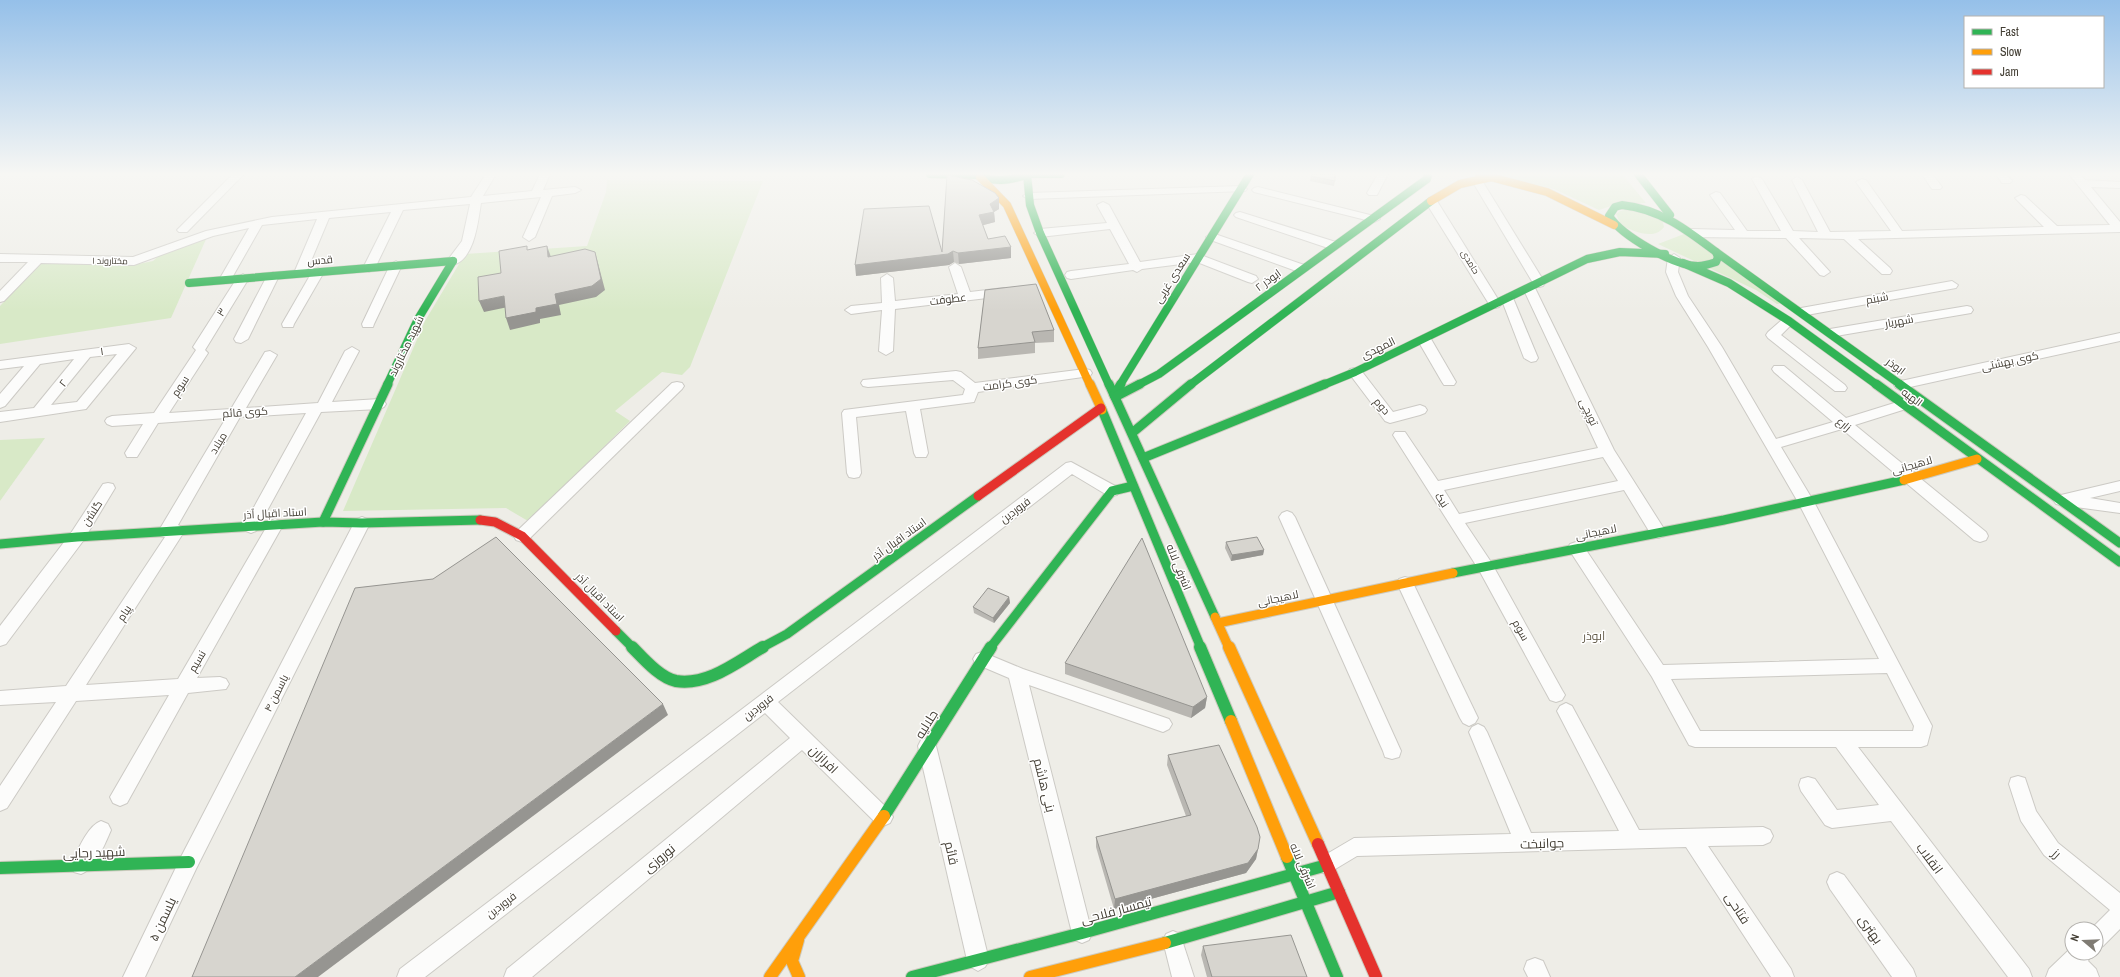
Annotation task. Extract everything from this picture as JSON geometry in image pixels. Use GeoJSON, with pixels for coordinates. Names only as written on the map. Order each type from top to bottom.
{"type":"FeatureCollection","features":[{"type":"Feature","properties":{"kind":"main road","name":"اشرفی لاله"},"geometry":{"type":"LineString","coordinates":[[1014,220],[1101,408],[1336,977]]}},
{"type":"Feature","properties":{"kind":"main road","name":"اشرفی لاله"},"geometry":{"type":"LineString","coordinates":[[1035,220],[1327,865],[1376,977]]}},
{"type":"Feature","properties":{"kind":"main road","name":"سعدی غربی"},"geometry":{"type":"LineString","coordinates":[[1114,396],[1222,220]]}},
{"type":"Feature","properties":{"kind":"main road","name":"ابوذر ۲"},"geometry":{"type":"LineString","coordinates":[[1114,396],[1159,374],[1373,220]]}},
{"type":"Feature","properties":{"kind":"main road"},"geometry":{"type":"LineString","coordinates":[[1132,433],[1203,374],[1406,220]]}},
{"type":"Feature","properties":{"kind":"main road"},"geometry":{"type":"LineString","coordinates":[[1603,220],[1639,241],[1674,258],[1695,266],[1709,266],[1716,262],[1718,257],[1716,252]]}},
{"type":"Feature","properties":{"kind":"main road"},"geometry":{"type":"LineString","coordinates":[[1611,220],[1614,225]]}},
{"type":"Feature","properties":{"kind":"main road","name":"ابوذر"},"geometry":{"type":"LineString","coordinates":[[1670,220],[1801,312],[2061,500]]}},
{"type":"Feature","properties":{"kind":"main road"},"geometry":{"type":"LineString","coordinates":[[1673,220],[1676,224]]}},
{"type":"Feature","properties":{"kind":"main road","name":"المهدی"},"geometry":{"type":"LineString","coordinates":[[1143,458],[1355,372],[1587,260],[1620,252],[1639,241]]}},
{"type":"Feature","properties":{"kind":"main road","name":"المهدی"},"geometry":{"type":"LineString","coordinates":[[1620,252],[1674,258]]}},
{"type":"Feature","properties":{"kind":"main road","name":"الهیه"},"geometry":{"type":"LineString","coordinates":[[1674,258],[1729,283],[1789,321],[2120,562]]}},
{"type":"Feature","properties":{"kind":"main road","name":"قدس"},"geometry":{"type":"LineString","coordinates":[[189,283],[453,261]]}},
{"type":"Feature","properties":{"kind":"main road","name":"شهید مختاروند"},"geometry":{"type":"LineString","coordinates":[[323,522],[418,319],[453,261]]}},
{"type":"Feature","properties":{"kind":"main road","name":"استاد اقبال آذر"},"geometry":{"type":"LineString","coordinates":[[0,544],[77,537],[323,522],[362,524],[468,519],[495,522],[522,536],[654,669],[675,681],[705,680],[787,634],[1101,408]]}},
{"type":"Feature","properties":{"kind":"main road","name":"لاهیجانی"},"geometry":{"type":"LineString","coordinates":[[1218,623],[1485,566],[1724,520],[1910,478],[1977,459]]}},
{"type":"Feature","properties":{"kind":"main road"},"geometry":{"type":"LineString","coordinates":[[1112,491],[1133,486]]}},
{"type":"Feature","properties":{"kind":"main road","name":"جلالیه"},"geometry":{"type":"LineString","coordinates":[[770,977],[883,817],[982,659],[1112,491]]}},
{"type":"Feature","properties":{"kind":"main road"},"geometry":{"type":"LineString","coordinates":[[2061,500],[2120,543]]}},
{"type":"Feature","properties":{"kind":"main road","name":"شهید رجایی"},"geometry":{"type":"LineString","coordinates":[[0,868],[189,862]]}},
{"type":"Feature","properties":{"kind":"main road","name":"تیمسار فلاحی"},"geometry":{"type":"LineString","coordinates":[[912,977],[1083,936],[1327,865]]}},
{"type":"Feature","properties":{"kind":"main road"},"geometry":{"type":"LineString","coordinates":[[1030,977],[1089,965],[1339,892]]}},
{"type":"Feature","properties":{"kind":"main road"},"geometry":{"type":"LineString","coordinates":[[799,936],[792,961],[799,977]]}},
{"type":"Feature","properties":{"kind":"street"},"geometry":{"type":"LineString","coordinates":[[183,230],[193,220]]}},
{"type":"Feature","properties":{"kind":"street","name":"مختاروند ۱"},"geometry":{"type":"LineString","coordinates":[[0,258],[134,261],[210,233],[258,223],[286,220]]}},
{"type":"Feature","properties":{"kind":"street"},"geometry":{"type":"LineString","coordinates":[[300,274],[322,220]]}},
{"type":"Feature","properties":{"kind":"street"},"geometry":{"type":"LineString","coordinates":[[369,268],[393,220]]}},
{"type":"Feature","properties":{"kind":"street","name":"شهید مختاروند"},"geometry":{"type":"LineString","coordinates":[[453,261],[463,253],[474,220]]}},
{"type":"Feature","properties":{"kind":"street"},"geometry":{"type":"LineString","coordinates":[[529,237],[537,220]]}},
{"type":"Feature","properties":{"kind":"street"},"geometry":{"type":"LineString","coordinates":[[1111,220],[1137,268]]}},
{"type":"Feature","properties":{"kind":"street"},"geometry":{"type":"LineString","coordinates":[[1254,220],[1335,246]]}},
{"type":"Feature","properties":{"kind":"street","name":"حامدی"},"geometry":{"type":"LineString","coordinates":[[1443,220],[1495,304]]}},
{"type":"Feature","properties":{"kind":"street","name":"توپچی"},"geometry":{"type":"LineString","coordinates":[[1500,220],[1534,285],[1607,451],[1658,532]]}},
{"type":"Feature","properties":{"kind":"street"},"geometry":{"type":"LineString","coordinates":[[1733,220],[1744,235]]}},
{"type":"Feature","properties":{"kind":"street"},"geometry":{"type":"LineString","coordinates":[[1781,220],[1790,236],[1824,272]]}},
{"type":"Feature","properties":{"kind":"street"},"geometry":{"type":"LineString","coordinates":[[1818,220],[1826,236]]}},
{"type":"Feature","properties":{"kind":"street"},"geometry":{"type":"LineString","coordinates":[[1888,220],[1899,235]]}},
{"type":"Feature","properties":{"kind":"street"},"geometry":{"type":"LineString","coordinates":[[2043,220],[2054,230]]}},
{"type":"Feature","properties":{"kind":"street"},"geometry":{"type":"LineString","coordinates":[[2112,220],[2120,229]]}},
{"type":"Feature","properties":{"kind":"street"},"geometry":{"type":"LineString","coordinates":[[225,280],[258,223]]}},
{"type":"Feature","properties":{"kind":"street"},"geometry":{"type":"LineString","coordinates":[[1040,233],[1110,226]]}},
{"type":"Feature","properties":{"kind":"street"},"geometry":{"type":"LineString","coordinates":[[1690,233],[1847,236],[2120,229]]}},
{"type":"Feature","properties":{"kind":"street"},"geometry":{"type":"LineString","coordinates":[[1212,236],[1304,269]]}},
{"type":"Feature","properties":{"kind":"street"},"geometry":{"type":"LineString","coordinates":[[1847,236],[1886,271]]}},
{"type":"Feature","properties":{"kind":"street"},"geometry":{"type":"LineString","coordinates":[[1071,275],[1137,268],[1198,258],[1252,279]]}},
{"type":"Feature","properties":{"kind":"street"},"geometry":{"type":"LineString","coordinates":[[1576,548],[1658,672],[1695,739],[1921,739],[1923,726],[1806,502],[1713,344],[1682,296],[1672,272],[1674,258]]}},
{"type":"Feature","properties":{"kind":"street"},"geometry":{"type":"LineString","coordinates":[[0,298],[38,259]]}},
{"type":"Feature","properties":{"kind":"street"},"geometry":{"type":"LineString","coordinates":[[368,324],[396,266]]}},
{"type":"Feature","properties":{"kind":"street"},"geometry":{"type":"LineString","coordinates":[[954,267],[965,297]]}},
{"type":"Feature","properties":{"kind":"street"},"geometry":{"type":"LineString","coordinates":[[288,324],[318,272]]}},
{"type":"Feature","properties":{"kind":"street"},"geometry":{"type":"LineString","coordinates":[[241,339],[274,276]]}},
{"type":"Feature","properties":{"kind":"street","name":"۳"},"geometry":{"type":"LineString","coordinates":[[200,350],[243,278]]}},
{"type":"Feature","properties":{"kind":"street"},"geometry":{"type":"LineString","coordinates":[[886,351],[889,306],[887,278]]}},
{"type":"Feature","properties":{"kind":"street","name":"شبنم"},"geometry":{"type":"LineString","coordinates":[[1801,312],[1952,284]]}},
{"type":"Feature","properties":{"kind":"street"},"geometry":{"type":"LineString","coordinates":[[1031,289],[1045,288]]}},
{"type":"Feature","properties":{"kind":"street","name":"عطوفت"},"geometry":{"type":"LineString","coordinates":[[852,310],[1016,291]]}},
{"type":"Feature","properties":{"kind":"street"},"geometry":{"type":"LineString","coordinates":[[1507,298],[1532,358]]}},
{"type":"Feature","properties":{"kind":"street","name":"شهریار"},"geometry":{"type":"LineString","coordinates":[[1830,333],[1967,310]]}},
{"type":"Feature","properties":{"kind":"street"},"geometry":{"type":"LineString","coordinates":[[1789,321],[1773,335],[1840,388]]}},
{"type":"Feature","properties":{"kind":"street","name":"کوی بهشتی"},"geometry":{"type":"LineString","coordinates":[[1901,385],[2120,337]]}},
{"type":"Feature","properties":{"kind":"street"},"geometry":{"type":"LineString","coordinates":[[1424,339],[1449,382]]}},
{"type":"Feature","properties":{"kind":"street","name":"۱"},"geometry":{"type":"LineString","coordinates":[[0,365],[129,348],[81,406],[39,412]]}},
{"type":"Feature","properties":{"kind":"street","name":"سوم"},"geometry":{"type":"LineString","coordinates":[[156,418],[200,350]]}},
{"type":"Feature","properties":{"kind":"street"},"geometry":{"type":"LineString","coordinates":[[251,526],[352,351]]}},
{"type":"Feature","properties":{"kind":"street","name":"۲"},"geometry":{"type":"LineString","coordinates":[[39,412],[86,354]]}},
{"type":"Feature","properties":{"kind":"street","name":"میلاد"},"geometry":{"type":"LineString","coordinates":[[172,531],[270,355]]}},
{"type":"Feature","properties":{"kind":"street"},"geometry":{"type":"LineString","coordinates":[[0,403],[36,360]]}},
{"type":"Feature","properties":{"kind":"street","name":"زارع"},"geometry":{"type":"LineString","coordinates":[[1779,369],[1980,536]]}},
{"type":"Feature","properties":{"kind":"street","name":"دوم"},"geometry":{"type":"LineString","coordinates":[[1355,372],[1390,418],[1420,410]]}},
{"type":"Feature","properties":{"kind":"street","name":"کوی کرامت"},"geometry":{"type":"LineString","coordinates":[[868,383],[956,375],[972,388],[1085,373]]}},
{"type":"Feature","properties":{"kind":"street"},"geometry":{"type":"LineString","coordinates":[[522,536],[677,386]]}},
{"type":"Feature","properties":{"kind":"street"},"geometry":{"type":"LineString","coordinates":[[854,473],[849,413],[969,399],[972,388]]}},
{"type":"Feature","properties":{"kind":"street","name":"کوی قائم"},"geometry":{"type":"LineString","coordinates":[[112,421],[378,404]]}},
{"type":"Feature","properties":{"kind":"street"},"geometry":{"type":"LineString","coordinates":[[1772,445],[1904,405]]}},
{"type":"Feature","properties":{"kind":"street"},"geometry":{"type":"LineString","coordinates":[[912,406],[921,453]]}},
{"type":"Feature","properties":{"kind":"street"},"geometry":{"type":"LineString","coordinates":[[0,417],[39,412]]}},
{"type":"Feature","properties":{"kind":"street"},"geometry":{"type":"LineString","coordinates":[[132,453],[156,418]]}},
{"type":"Feature","properties":{"kind":"street","name":"نیک"},"geometry":{"type":"LineString","coordinates":[[1400,435],[1485,566]]}},
{"type":"Feature","properties":{"kind":"street"},"geometry":{"type":"LineString","coordinates":[[1434,487],[1607,451]]}},
{"type":"Feature","properties":{"kind":"street","name":"فروردین"},"geometry":{"type":"LineString","coordinates":[[408,977],[1071,467],[1112,491]]}},
{"type":"Feature","properties":{"kind":"street"},"geometry":{"type":"LineString","coordinates":[[1455,520],[1627,484]]}},
{"type":"Feature","properties":{"kind":"street"},"geometry":{"type":"LineString","coordinates":[[2061,500],[2120,486]]}},
{"type":"Feature","properties":{"kind":"street","name":"گلشن"},"geometry":{"type":"LineString","coordinates":[[77,537],[108,488]]}},
{"type":"Feature","properties":{"kind":"street"},"geometry":{"type":"LineString","coordinates":[[2061,500],[2120,508]]}},
{"type":"Feature","properties":{"kind":"street"},"geometry":{"type":"LineString","coordinates":[[1287,517],[1392,751]]}},
{"type":"Feature","properties":{"kind":"street","name":"یاسمن ۴"},"geometry":{"type":"LineString","coordinates":[[189,862],[362,524]]}},
{"type":"Feature","properties":{"kind":"street","name":"نسیم"},"geometry":{"type":"LineString","coordinates":[[120,796],[275,525]]}},
{"type":"Feature","properties":{"kind":"street","name":"پیام"},"geometry":{"type":"LineString","coordinates":[[0,802],[70,695],[172,531]]}},
{"type":"Feature","properties":{"kind":"street"},"geometry":{"type":"LineString","coordinates":[[0,639],[77,537]]}},
{"type":"Feature","properties":{"kind":"street","name":"سوم"},"geometry":{"type":"LineString","coordinates":[[1485,566],[1556,695]]}},
{"type":"Feature","properties":{"kind":"street"},"geometry":{"type":"LineString","coordinates":[[1405,583],[1474,725],[1525,843]]}},
{"type":"Feature","properties":{"kind":"street"},"geometry":{"type":"LineString","coordinates":[[982,659],[1017,674],[1163,724]]}},
{"type":"Feature","properties":{"kind":"street"},"geometry":{"type":"LineString","coordinates":[[1658,672],[1892,666]]}},
{"type":"Feature","properties":{"kind":"street","name":"بنی هاشم"},"geometry":{"type":"LineString","coordinates":[[1017,674],[1083,936]]}},
{"type":"Feature","properties":{"kind":"street"},"geometry":{"type":"LineString","coordinates":[[0,698],[70,695],[220,684]]}},
{"type":"Feature","properties":{"kind":"street","name":"افرازان"},"geometry":{"type":"LineString","coordinates":[[765,701],[883,817]]}},
{"type":"Feature","properties":{"kind":"street"},"geometry":{"type":"LineString","coordinates":[[1566,711],[1634,840]]}},
{"type":"Feature","properties":{"kind":"street","name":"نوروزی"},"geometry":{"type":"LineString","coordinates":[[516,977],[802,738]]}},
{"type":"Feature","properties":{"kind":"street","name":"انقلاب"},"geometry":{"type":"LineString","coordinates":[[1840,738],[2020,977]]}},
{"type":"Feature","properties":{"kind":"street","name":"قائم"},"geometry":{"type":"LineString","coordinates":[[927,746],[978,960]]}},
{"type":"Feature","properties":{"kind":"street","name":"رز"},"geometry":{"type":"LineString","coordinates":[[2018,784],[2028,815],[2052,849],[2120,906]]}},
{"type":"Feature","properties":{"kind":"street"},"geometry":{"type":"LineString","coordinates":[[1808,785],[1832,819],[1895,812]]}},
{"type":"Feature","properties":{"kind":"street"},"geometry":{"type":"LineString","coordinates":[[81,866],[102,830]]}},
{"type":"Feature","properties":{"kind":"street","name":"جوانبخت"},"geometry":{"type":"LineString","coordinates":[[1327,865],[1354,847],[1763,836]]}},
{"type":"Feature","properties":{"kind":"street","name":"فتاحی"},"geometry":{"type":"LineString","coordinates":[[1692,839],[1784,977]]}},
{"type":"Feature","properties":{"kind":"street","name":"یلسمن ۵"},"geometry":{"type":"LineString","coordinates":[[134,977],[189,862]]}},
{"type":"Feature","properties":{"kind":"street","name":"بهتری"},"geometry":{"type":"LineString","coordinates":[[1838,882],[1905,977]]}},
{"type":"Feature","properties":{"kind":"street"},"geometry":{"type":"LineString","coordinates":[[2104,930],[2120,914]]}},
{"type":"Feature","properties":{"kind":"street"},"geometry":{"type":"LineString","coordinates":[[1173,941],[1183,977]]}},
{"type":"Feature","properties":{"kind":"street"},"geometry":{"type":"LineString","coordinates":[[2057,977],[2073,961]]}},
{"type":"Feature","properties":{"kind":"street"},"geometry":{"type":"LineString","coordinates":[[2079,961],[2088,977]]}},
{"type":"Feature","properties":{"kind":"green space"},"geometry":{"type":"Polygon","coordinates":[[[596,220],[748,220],[690,367],[682,375],[662,372],[615,411],[630,421],[528,521],[506,508],[343,511],[425,321],[465,254],[587,246],[596,220]]]}},
{"type":"Feature","properties":{"kind":"green space"},"geometry":{"type":"Polygon","coordinates":[[[1619,220],[1661,220],[1664,227],[1655,233],[1643,234],[1621,225],[1619,220]]]}},
{"type":"Feature","properties":{"kind":"green space"},"geometry":{"type":"Polygon","coordinates":[[[1684,234],[1784,303],[1777,304],[1756,290],[1658,244],[1684,234]]]}},
{"type":"Feature","properties":{"kind":"green space"},"geometry":{"type":"Polygon","coordinates":[[[207,237],[171,318],[0,344],[0,306],[42,262],[134,265],[153,261],[172,244],[207,237]]]}},
{"type":"Feature","properties":{"kind":"green space"},"geometry":{"type":"Polygon","coordinates":[[[45,438],[0,501],[0,440],[45,438]]]}},
{"type":"Feature","properties":{"kind":"building"},"geometry":{"type":"Polygon","coordinates":[[[862,220],[933,220],[942,252],[944,220],[981,220],[988,239],[1005,236],[1011,247],[958,253],[953,251],[948,254],[855,265],[862,220]]]}},
{"type":"Feature","properties":{"kind":"building"},"geometry":{"type":"Polygon","coordinates":[[[527,246],[527,250],[547,246],[548,257],[585,249],[595,252],[601,279],[592,286],[555,294],[557,304],[536,308],[536,312],[506,318],[504,296],[479,301],[478,277],[501,273],[499,251],[527,246]]]}},
{"type":"Feature","properties":{"kind":"building"},"geometry":{"type":"Polygon","coordinates":[[[1036,284],[1054,330],[1032,332],[1035,342],[978,348],[985,290],[1036,284]]]}},
{"type":"Feature","properties":{"kind":"building"},"geometry":{"type":"Polygon","coordinates":[[[496,537],[663,704],[295,977],[192,977],[355,588],[433,579],[496,537]]]}},
{"type":"Feature","properties":{"kind":"building"},"geometry":{"type":"Polygon","coordinates":[[[1257,537],[1264,550],[1232,555],[1226,542],[1257,537]]]}},
{"type":"Feature","properties":{"kind":"building"},"geometry":{"type":"Polygon","coordinates":[[[1142,538],[1207,697],[1193,707],[1065,663],[1142,538]]]}},
{"type":"Feature","properties":{"kind":"building"},"geometry":{"type":"Polygon","coordinates":[[[988,588],[1009,597],[993,618],[973,607],[988,588]]]}},
{"type":"Feature","properties":{"kind":"building"},"geometry":{"type":"Polygon","coordinates":[[[1219,745],[1257,827],[1260,837],[1258,849],[1248,863],[1115,899],[1096,837],[1191,815],[1168,755],[1219,745]]]}},
{"type":"Feature","properties":{"kind":"building"},"geometry":{"type":"Polygon","coordinates":[[[1291,935],[1307,977],[1212,977],[1203,946],[1291,935]]]}},
{"type":"Feature","properties":{"kind":"traffic: fast"},"geometry":{"type":"LineString","coordinates":[[1035,220],[1215,617]]}},
{"type":"Feature","properties":{"kind":"traffic: fast"},"geometry":{"type":"LineString","coordinates":[[1114,395],[1222,220]]}},
{"type":"Feature","properties":{"kind":"traffic: fast"},"geometry":{"type":"LineString","coordinates":[[1115,397],[1159,374],[1371,220]]}},
{"type":"Feature","properties":{"kind":"traffic: fast"},"geometry":{"type":"LineString","coordinates":[[1132,433],[1197,379],[1407,220]]}},
{"type":"Feature","properties":{"kind":"traffic: fast"},"geometry":{"type":"LineString","coordinates":[[1612,220],[1634,239],[1674,260],[1695,266],[1708,265],[1716,262],[1718,257],[1716,252],[1684,228],[1669,220]]}},
{"type":"Feature","properties":{"kind":"traffic: fast"},"geometry":{"type":"LineString","coordinates":[[1143,458],[1355,372],[1587,259],[1620,252],[1665,254]]}},
{"type":"Feature","properties":{"kind":"traffic: fast"},"geometry":{"type":"LineString","coordinates":[[1716,252],[2120,543]]}},
{"type":"Feature","properties":{"kind":"traffic: fast"},"geometry":{"type":"LineString","coordinates":[[189,283],[453,261]]}},
{"type":"Feature","properties":{"kind":"traffic: fast"},"geometry":{"type":"LineString","coordinates":[[323,522],[418,319],[453,261]]}},
{"type":"Feature","properties":{"kind":"traffic: fast"},"geometry":{"type":"LineString","coordinates":[[1683,263],[1729,283],[1789,321],[2120,562]]}},
{"type":"Feature","properties":{"kind":"traffic: fast"},"geometry":{"type":"LineString","coordinates":[[1102,410],[1231,721]]}},
{"type":"Feature","properties":{"kind":"traffic: fast"},"geometry":{"type":"LineString","coordinates":[[1453,573],[1724,520],[1904,480]]}},
{"type":"Feature","properties":{"kind":"traffic: fast"},"geometry":{"type":"LineString","coordinates":[[884,816],[982,659],[1112,491],[1133,486]]}},
{"type":"Feature","properties":{"kind":"traffic: fast"},"geometry":{"type":"LineString","coordinates":[[616,631],[654,669],[675,681],[705,680],[787,634],[978,496]]}},
{"type":"Feature","properties":{"kind":"traffic: fast"},"geometry":{"type":"LineString","coordinates":[[0,544],[77,537],[323,522],[362,523],[468,519],[480,520]]}},
{"type":"Feature","properties":{"kind":"traffic: fast"},"geometry":{"type":"LineString","coordinates":[[1287,857],[1337,977]]}},
{"type":"Feature","properties":{"kind":"traffic: fast"},"geometry":{"type":"LineString","coordinates":[[0,868],[189,862]]}},
{"type":"Feature","properties":{"kind":"traffic: fast"},"geometry":{"type":"LineString","coordinates":[[912,977],[1082,933],[1327,865]]}},
{"type":"Feature","properties":{"kind":"traffic: fast"},"geometry":{"type":"LineString","coordinates":[[1165,943],[1339,892]]}},
{"type":"Feature","properties":{"kind":"traffic: slow"},"geometry":{"type":"LineString","coordinates":[[1014,220],[1102,410]]}},
{"type":"Feature","properties":{"kind":"traffic: slow"},"geometry":{"type":"LineString","coordinates":[[1603,220],[1614,225]]}},
{"type":"Feature","properties":{"kind":"traffic: slow"},"geometry":{"type":"LineString","coordinates":[[1904,480],[1977,459]]}},
{"type":"Feature","properties":{"kind":"traffic: slow"},"geometry":{"type":"LineString","coordinates":[[1218,623],[1453,573]]}},
{"type":"Feature","properties":{"kind":"traffic: slow"},"geometry":{"type":"LineString","coordinates":[[1215,617],[1318,844]]}},
{"type":"Feature","properties":{"kind":"traffic: slow"},"geometry":{"type":"LineString","coordinates":[[1231,721],[1287,857]]}},
{"type":"Feature","properties":{"kind":"traffic: slow"},"geometry":{"type":"LineString","coordinates":[[770,977],[884,816]]}},
{"type":"Feature","properties":{"kind":"traffic: slow"},"geometry":{"type":"LineString","coordinates":[[798,940],[792,961],[799,977]]}},
{"type":"Feature","properties":{"kind":"traffic: slow"},"geometry":{"type":"LineString","coordinates":[[1030,977],[1165,943]]}},
{"type":"Feature","properties":{"kind":"traffic: jam"},"geometry":{"type":"LineString","coordinates":[[978,496],[1101,408]]}},
{"type":"Feature","properties":{"kind":"traffic: jam"},"geometry":{"type":"LineString","coordinates":[[480,520],[495,522],[522,536],[616,631]]}},
{"type":"Feature","properties":{"kind":"traffic: jam"},"geometry":{"type":"LineString","coordinates":[[1318,844],[1376,977]]}},
{"type":"Feature","properties":{"kind":"district","name":"ابوذر"},"geometry":{"type":"Point","coordinates":[1594,636]}}]}
